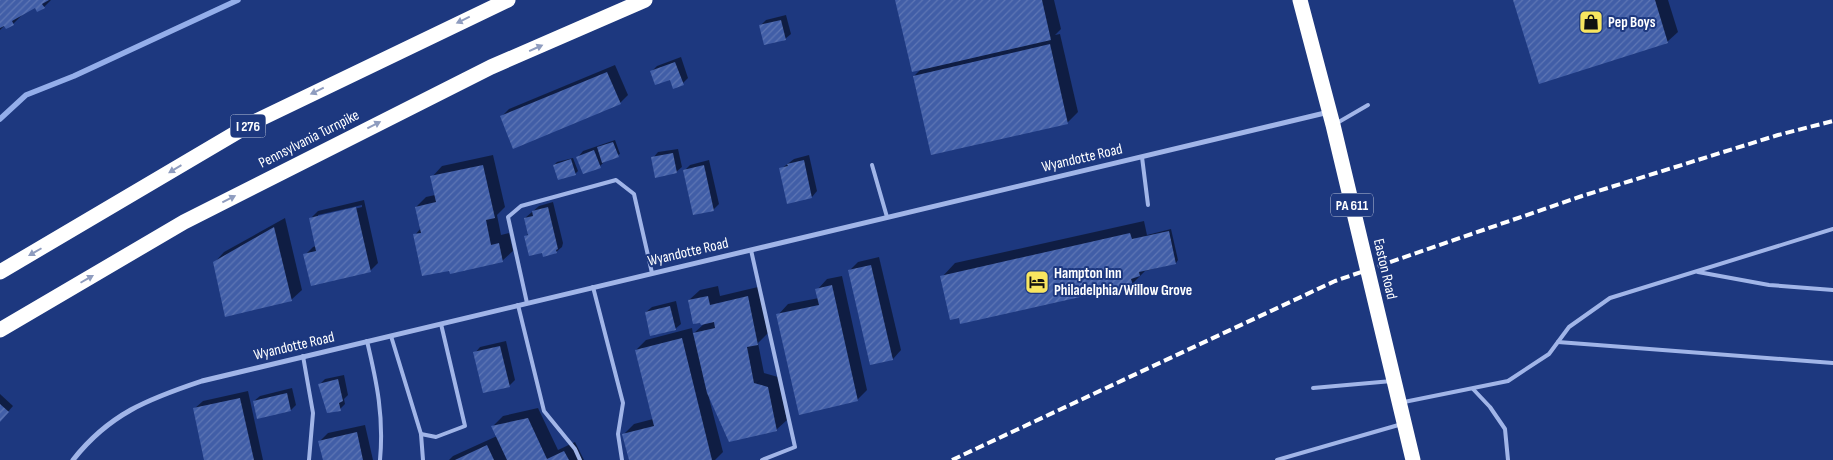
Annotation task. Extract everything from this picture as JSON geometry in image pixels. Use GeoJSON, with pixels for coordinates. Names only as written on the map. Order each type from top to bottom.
{"type":"FeatureCollection","features":[{"type":"Feature","properties":{"kind":"highway","name":"I 276"},"geometry":{"type":"LineString","coordinates":[[0,272],[256,121],[508,0]]}},
{"type":"Feature","properties":{"kind":"highway","name":"Pennsylvania Turnpike"},"geometry":{"type":"LineString","coordinates":[[0,330],[211,208],[492,67],[645,0]]}},
{"type":"Feature","properties":{"kind":"highway","name":"Easton Road"},"geometry":{"type":"LineString","coordinates":[[1300,0],[1331,118],[1413,460]]}},
{"type":"Feature","properties":{"kind":"street","name":"Wyandotte Road"},"geometry":{"type":"LineString","coordinates":[[73,460],[113,420],[152,398],[202,381],[1142,157],[1331,118]]}},
{"type":"Feature","properties":{"kind":"lane"},"geometry":{"type":"LineString","coordinates":[[1331,118],[1368,105]]}},
{"type":"Feature","properties":{"kind":"lane"},"geometry":{"type":"LineString","coordinates":[[1142,157],[1148,205]]}},
{"type":"Feature","properties":{"kind":"lane"},"geometry":{"type":"LineString","coordinates":[[872,165],[887,217]]}},
{"type":"Feature","properties":{"kind":"lane"},"geometry":{"type":"LineString","coordinates":[[527,303],[508,217],[521,206],[616,180],[634,194],[652,273]]}},
{"type":"Feature","properties":{"kind":"lane"},"geometry":{"type":"LineString","coordinates":[[1399,403],[1508,381],[1549,354],[1569,327],[1610,298],[1833,228]]}},
{"type":"Feature","properties":{"kind":"lane"},"geometry":{"type":"LineString","coordinates":[[751,250],[795,448],[762,460]]}},
{"type":"Feature","properties":{"kind":"lane"},"geometry":{"type":"LineString","coordinates":[[1695,272],[1769,285],[1833,290]]}},
{"type":"Feature","properties":{"kind":"lane"},"geometry":{"type":"LineString","coordinates":[[593,287],[623,404],[618,434],[622,460]]}},
{"type":"Feature","properties":{"kind":"lane"},"geometry":{"type":"LineString","coordinates":[[518,305],[544,411],[575,449],[580,460]]}},
{"type":"Feature","properties":{"kind":"lane"},"geometry":{"type":"LineString","coordinates":[[421,434],[436,437],[465,426],[441,324]]}},
{"type":"Feature","properties":{"kind":"lane"},"geometry":{"type":"LineString","coordinates":[[391,336],[421,434],[423,460]]}},
{"type":"Feature","properties":{"kind":"lane"},"geometry":{"type":"LineString","coordinates":[[367,341],[379,392],[382,436],[380,460]]}},
{"type":"Feature","properties":{"kind":"lane"},"geometry":{"type":"LineString","coordinates":[[1558,342],[1833,363]]}},
{"type":"Feature","properties":{"kind":"lane"},"geometry":{"type":"LineString","coordinates":[[304,356],[313,413],[309,460]]}},
{"type":"Feature","properties":{"kind":"lane"},"geometry":{"type":"LineString","coordinates":[[1313,388],[1394,380]]}},
{"type":"Feature","properties":{"kind":"lane"},"geometry":{"type":"LineString","coordinates":[[1473,389],[1490,407],[1505,428],[1508,460]]}},
{"type":"Feature","properties":{"kind":"lane"},"geometry":{"type":"LineString","coordinates":[[1277,460],[1404,423]]}},
{"type":"Feature","properties":{"kind":"building"},"geometry":{"type":"Polygon","coordinates":[[[0,0],[49,0],[42,4],[45,8],[37,12],[35,8],[12,21],[14,25],[6,29],[4,26],[0,28],[0,0]]]}},
{"type":"Feature","properties":{"kind":"building"},"geometry":{"type":"Polygon","coordinates":[[[895,0],[1042,0],[1051,40],[912,72],[895,0]]]}},
{"type":"Feature","properties":{"kind":"building","name":"Pep Boys"},"geometry":{"type":"Polygon","coordinates":[[[1513,0],[1655,0],[1668,43],[1539,84],[1513,0]]]}},
{"type":"Feature","properties":{"kind":"building"},"geometry":{"type":"Polygon","coordinates":[[[781,20],[786,40],[764,45],[759,25],[781,20]]]}},
{"type":"Feature","properties":{"kind":"building"},"geometry":{"type":"Polygon","coordinates":[[[1050,44],[1068,124],[931,155],[913,76],[1050,44]]]}},
{"type":"Feature","properties":{"kind":"building"},"geometry":{"type":"Polygon","coordinates":[[[675,62],[684,85],[673,89],[670,80],[655,85],[650,71],[675,62]]]}},
{"type":"Feature","properties":{"kind":"building"},"geometry":{"type":"Polygon","coordinates":[[[607,72],[621,104],[513,149],[500,116],[607,72]]]}},
{"type":"Feature","properties":{"kind":"building"},"geometry":{"type":"Polygon","coordinates":[[[613,142],[619,157],[602,163],[597,147],[613,142]]]}},
{"type":"Feature","properties":{"kind":"building"},"geometry":{"type":"Polygon","coordinates":[[[594,150],[601,168],[583,174],[576,157],[594,150]]]}},
{"type":"Feature","properties":{"kind":"building"},"geometry":{"type":"Polygon","coordinates":[[[673,153],[677,173],[655,178],[651,157],[673,153]]]}},
{"type":"Feature","properties":{"kind":"building"},"geometry":{"type":"Polygon","coordinates":[[[571,159],[576,175],[558,180],[553,165],[571,159]]]}},
{"type":"Feature","properties":{"kind":"building"},"geometry":{"type":"Polygon","coordinates":[[[804,160],[812,198],[787,204],[779,168],[804,160]]]}},
{"type":"Feature","properties":{"kind":"building"},"geometry":{"type":"Polygon","coordinates":[[[483,165],[495,218],[486,220],[491,245],[499,243],[503,262],[450,274],[449,271],[422,276],[413,234],[421,233],[415,207],[436,202],[430,176],[483,165]]]}},
{"type":"Feature","properties":{"kind":"building"},"geometry":{"type":"Polygon","coordinates":[[[704,165],[714,211],[693,215],[683,170],[704,165]]]}},
{"type":"Feature","properties":{"kind":"building"},"geometry":{"type":"Polygon","coordinates":[[[356,207],[371,272],[311,286],[303,254],[316,251],[309,218],[356,207]]]}},
{"type":"Feature","properties":{"kind":"building"},"geometry":{"type":"Polygon","coordinates":[[[548,207],[558,249],[556,250],[557,253],[543,257],[542,253],[529,256],[524,236],[528,235],[524,218],[533,216],[532,211],[548,207]]]}},
{"type":"Feature","properties":{"kind":"building"},"geometry":{"type":"Polygon","coordinates":[[[274,227],[292,301],[225,317],[213,262],[274,227]]]}},
{"type":"Feature","properties":{"kind":"building","name":"Hampton Inn Philadelphia/Willow Grove"},"geometry":{"type":"Polygon","coordinates":[[[1169,231],[1176,264],[1139,272],[1140,276],[1131,279],[1133,285],[960,324],[959,318],[950,320],[940,276],[1130,233],[1132,239],[1169,231]]]}},
{"type":"Feature","properties":{"kind":"building"},"geometry":{"type":"Polygon","coordinates":[[[871,265],[893,360],[870,365],[848,270],[871,265]]]}},
{"type":"Feature","properties":{"kind":"building"},"geometry":{"type":"Polygon","coordinates":[[[832,285],[858,401],[799,415],[776,314],[819,305],[815,289],[832,285]]]}},
{"type":"Feature","properties":{"kind":"building"},"geometry":{"type":"Polygon","coordinates":[[[708,296],[710,305],[748,296],[758,345],[747,347],[754,383],[768,387],[777,431],[729,442],[707,393],[693,333],[715,328],[714,322],[701,325],[700,323],[693,324],[688,300],[708,296]]]}},
{"type":"Feature","properties":{"kind":"building"},"geometry":{"type":"Polygon","coordinates":[[[670,306],[676,330],[650,336],[645,312],[670,306]]]}},
{"type":"Feature","properties":{"kind":"building"},"geometry":{"type":"Polygon","coordinates":[[[682,338],[712,460],[629,460],[622,434],[654,426],[635,350],[682,338]]]}},
{"type":"Feature","properties":{"kind":"building"},"geometry":{"type":"Polygon","coordinates":[[[500,346],[510,387],[483,393],[473,352],[500,346]]]}},
{"type":"Feature","properties":{"kind":"building"},"geometry":{"type":"Polygon","coordinates":[[[338,379],[343,401],[339,403],[341,411],[327,413],[318,384],[338,379]]]}},
{"type":"Feature","properties":{"kind":"building"},"geometry":{"type":"Polygon","coordinates":[[[287,393],[291,411],[257,419],[253,401],[287,393]]]}},
{"type":"Feature","properties":{"kind":"building"},"geometry":{"type":"Polygon","coordinates":[[[240,398],[254,460],[204,460],[193,408],[240,398]]]}},
{"type":"Feature","properties":{"kind":"building"},"geometry":{"type":"Polygon","coordinates":[[[0,404],[9,412],[0,422],[0,404]]]}},
{"type":"Feature","properties":{"kind":"building"},"geometry":{"type":"Polygon","coordinates":[[[528,418],[547,459],[564,451],[569,460],[507,460],[491,426],[528,418]]]}},
{"type":"Feature","properties":{"kind":"building"},"geometry":{"type":"Polygon","coordinates":[[[357,432],[363,460],[323,460],[318,441],[357,432]]]}},
{"type":"Feature","properties":{"kind":"building"},"geometry":{"type":"Polygon","coordinates":[[[487,445],[494,460],[455,460],[487,445]]]}},
{"type":"Feature","properties":{"kind":"waterway"},"geometry":{"type":"LineString","coordinates":[[0,119],[26,95],[74,76],[238,0]]}},
{"type":"Feature","properties":{"kind":"railway"},"geometry":{"type":"LineString","coordinates":[[952,460],[1335,281],[1582,196],[1778,135],[1833,121]]}},
{"type":"Feature","properties":{"kind":"place","name":"Pep Boys"},"geometry":{"type":"Point","coordinates":[1591,22]}},
{"type":"Feature","properties":{"kind":"place","name":"Hampton Inn Philadelphia/Willow Grove"},"geometry":{"type":"Point","coordinates":[1037,282]}}]}
